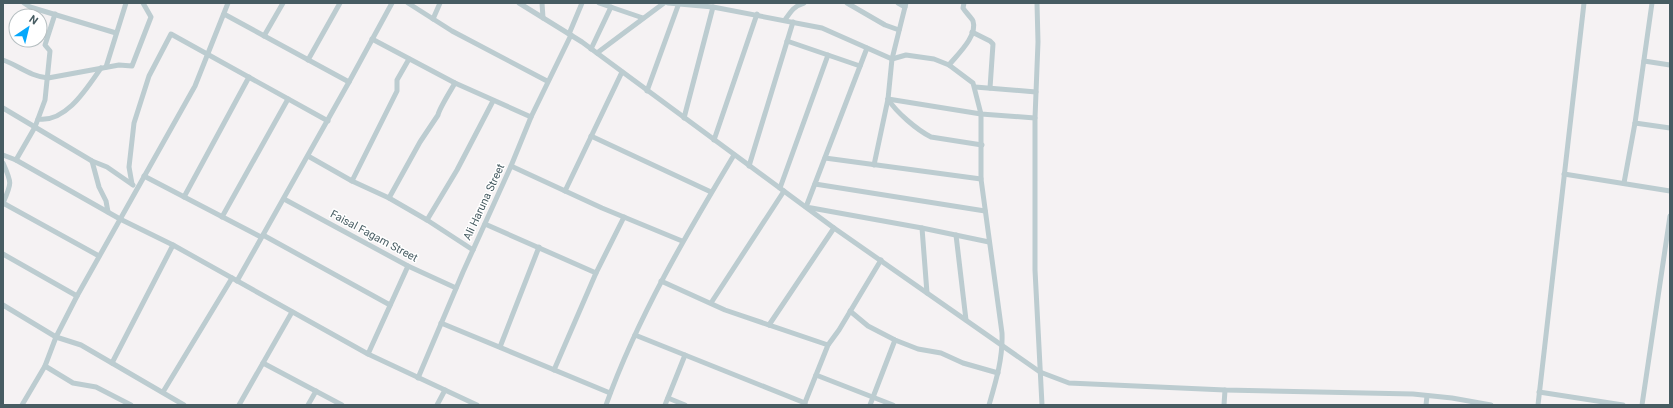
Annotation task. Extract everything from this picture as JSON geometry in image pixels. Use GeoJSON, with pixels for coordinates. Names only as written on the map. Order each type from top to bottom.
{"type":"FeatureCollection","features":[{"type":"Feature","properties":{"kind":"street"},"geometry":{"type":"LineString","coordinates":[[24,3],[30,7],[116,33]]}},
{"type":"Feature","properties":{"kind":"street"},"geometry":{"type":"LineString","coordinates":[[38,119],[49,119],[69,108],[103,68],[126,3]]}},
{"type":"Feature","properties":{"kind":"street"},"geometry":{"type":"LineString","coordinates":[[3,60],[28,74],[48,78],[119,65],[130,67],[134,64],[151,17],[144,3]]}},
{"type":"Feature","properties":{"kind":"street"},"geometry":{"type":"LineString","coordinates":[[22,405],[45,366],[56,337],[77,296],[195,86],[228,3]]}},
{"type":"Feature","properties":{"kind":"street"},"geometry":{"type":"LineString","coordinates":[[264,36],[283,3]]}},
{"type":"Feature","properties":{"kind":"street"},"geometry":{"type":"LineString","coordinates":[[308,60],[340,3]]}},
{"type":"Feature","properties":{"kind":"street"},"geometry":{"type":"LineString","coordinates":[[237,281],[350,82],[392,3]]}},
{"type":"Feature","properties":{"kind":"street"},"geometry":{"type":"LineString","coordinates":[[408,3],[452,31],[548,81]]}},
{"type":"Feature","properties":{"kind":"street"},"geometry":{"type":"LineString","coordinates":[[433,19],[440,3]]}},
{"type":"Feature","properties":{"kind":"street"},"geometry":{"type":"LineString","coordinates":[[518,3],[592,49],[834,228],[1040,372],[1069,383],[1225,390],[1427,396],[1452,398],[1491,405]]}},
{"type":"Feature","properties":{"kind":"street"},"geometry":{"type":"LineString","coordinates":[[542,3],[543,18]]}},
{"type":"Feature","properties":{"kind":"street","name":"Ali Haruna Street"},"geometry":{"type":"LineString","coordinates":[[418,378],[456,288],[512,166],[531,116],[570,34],[582,3]]}},
{"type":"Feature","properties":{"kind":"street"},"geometry":{"type":"LineString","coordinates":[[600,3],[643,18]]}},
{"type":"Feature","properties":{"kind":"street"},"geometry":{"type":"LineString","coordinates":[[597,53],[664,3]]}},
{"type":"Feature","properties":{"kind":"street"},"geometry":{"type":"LineString","coordinates":[[668,3],[713,7],[757,14],[822,28],[892,59],[900,56],[922,57],[949,65],[970,80],[975,86],[982,114],[981,179],[1002,327],[1003,347],[998,373],[989,405]]}},
{"type":"Feature","properties":{"kind":"street"},"geometry":{"type":"LineString","coordinates":[[784,20],[793,8],[798,4],[804,3]]}},
{"type":"Feature","properties":{"kind":"street"},"geometry":{"type":"LineString","coordinates":[[847,3],[885,25],[899,30]]}},
{"type":"Feature","properties":{"kind":"street"},"geometry":{"type":"LineString","coordinates":[[874,165],[888,99],[892,59],[906,5],[898,3]]}},
{"type":"Feature","properties":{"kind":"street"},"geometry":{"type":"LineString","coordinates":[[949,65],[968,43],[972,32],[973,20],[965,11],[964,3]]}},
{"type":"Feature","properties":{"kind":"street"},"geometry":{"type":"LineString","coordinates":[[1037,3],[1035,270],[1042,405]]}},
{"type":"Feature","properties":{"kind":"street"},"geometry":{"type":"LineString","coordinates":[[1538,405],[1584,3]]}},
{"type":"Feature","properties":{"kind":"street"},"geometry":{"type":"LineString","coordinates":[[1624,183],[1636,123],[1652,3]]}},
{"type":"Feature","properties":{"kind":"street"},"geometry":{"type":"LineString","coordinates":[[647,91],[679,4]]}},
{"type":"Feature","properties":{"kind":"street"},"geometry":{"type":"LineString","coordinates":[[592,49],[611,7]]}},
{"type":"Feature","properties":{"kind":"street"},"geometry":{"type":"LineString","coordinates":[[684,118],[713,7]]}},
{"type":"Feature","properties":{"kind":"street"},"geometry":{"type":"LineString","coordinates":[[16,160],[35,127],[45,100],[50,51],[45,44],[55,14]]}},
{"type":"Feature","properties":{"kind":"street"},"geometry":{"type":"LineString","coordinates":[[224,14],[350,82]]}},
{"type":"Feature","properties":{"kind":"street"},"geometry":{"type":"LineString","coordinates":[[714,140],[757,14]]}},
{"type":"Feature","properties":{"kind":"street"},"geometry":{"type":"LineString","coordinates":[[749,166],[793,22]]}},
{"type":"Feature","properties":{"kind":"street"},"geometry":{"type":"LineString","coordinates":[[972,32],[990,40],[993,44],[990,88]]}},
{"type":"Feature","properties":{"kind":"street"},"geometry":{"type":"LineString","coordinates":[[132,184],[129,167],[134,123],[149,76],[170,35],[173,34],[328,121]]}},
{"type":"Feature","properties":{"kind":"street"},"geometry":{"type":"LineString","coordinates":[[372,39],[455,83],[493,101],[531,116]]}},
{"type":"Feature","properties":{"kind":"street"},"geometry":{"type":"LineString","coordinates":[[787,41],[860,66]]}},
{"type":"Feature","properties":{"kind":"street"},"geometry":{"type":"LineString","coordinates":[[806,207],[867,48]]}},
{"type":"Feature","properties":{"kind":"street"},"geometry":{"type":"LineString","coordinates":[[711,303],[782,189],[828,55]]}},
{"type":"Feature","properties":{"kind":"street"},"geometry":{"type":"LineString","coordinates":[[352,181],[397,91],[397,80],[409,59]]}},
{"type":"Feature","properties":{"kind":"street"},"geometry":{"type":"LineString","coordinates":[[1644,61],[1670,65]]}},
{"type":"Feature","properties":{"kind":"street"},"geometry":{"type":"LineString","coordinates":[[565,191],[622,72]]}},
{"type":"Feature","properties":{"kind":"street"},"geometry":{"type":"LineString","coordinates":[[184,197],[249,77]]}},
{"type":"Feature","properties":{"kind":"street"},"geometry":{"type":"LineString","coordinates":[[389,198],[420,142],[438,115],[438,110],[444,104],[455,83]]}},
{"type":"Feature","properties":{"kind":"street"},"geometry":{"type":"LineString","coordinates":[[975,86],[1036,92]]}},
{"type":"Feature","properties":{"kind":"street"},"geometry":{"type":"LineString","coordinates":[[222,217],[288,99]]}},
{"type":"Feature","properties":{"kind":"street"},"geometry":{"type":"LineString","coordinates":[[888,99],[982,114],[1035,118]]}},
{"type":"Feature","properties":{"kind":"street"},"geometry":{"type":"LineString","coordinates":[[888,99],[924,133],[931,137],[982,145]]}},
{"type":"Feature","properties":{"kind":"street"},"geometry":{"type":"LineString","coordinates":[[427,220],[457,170],[493,101]]}},
{"type":"Feature","properties":{"kind":"street"},"geometry":{"type":"LineString","coordinates":[[3,108],[92,161],[107,167],[137,187]]}},
{"type":"Feature","properties":{"kind":"street"},"geometry":{"type":"LineString","coordinates":[[1636,123],[1670,128]]}},
{"type":"Feature","properties":{"kind":"street"},"geometry":{"type":"LineString","coordinates":[[591,136],[711,192]]}},
{"type":"Feature","properties":{"kind":"street"},"geometry":{"type":"LineString","coordinates":[[3,155],[16,160],[120,219],[146,230],[368,354],[477,405]]}},
{"type":"Feature","properties":{"kind":"street"},"geometry":{"type":"LineString","coordinates":[[606,405],[635,335],[661,281],[682,241],[734,155]]}},
{"type":"Feature","properties":{"kind":"street"},"geometry":{"type":"LineString","coordinates":[[308,156],[352,181],[389,198],[427,220],[473,250]]}},
{"type":"Feature","properties":{"kind":"street"},"geometry":{"type":"LineString","coordinates":[[825,158],[981,179]]}},
{"type":"Feature","properties":{"kind":"street"},"geometry":{"type":"LineString","coordinates":[[92,161],[106,201],[108,212]]}},
{"type":"Feature","properties":{"kind":"street"},"geometry":{"type":"LineString","coordinates":[[3,163],[11,186],[3,203],[99,256]]}},
{"type":"Feature","properties":{"kind":"street"},"geometry":{"type":"LineString","coordinates":[[512,166],[565,191],[682,241]]}},
{"type":"Feature","properties":{"kind":"street"},"geometry":{"type":"LineString","coordinates":[[1564,174],[1670,191]]}},
{"type":"Feature","properties":{"kind":"street"},"geometry":{"type":"LineString","coordinates":[[144,176],[262,236],[390,305]]}},
{"type":"Feature","properties":{"kind":"street"},"geometry":{"type":"LineString","coordinates":[[815,184],[985,211]]}},
{"type":"Feature","properties":{"kind":"street","name":"Faisal Fagam Street"},"geometry":{"type":"LineString","coordinates":[[284,199],[408,266],[456,288]]}},
{"type":"Feature","properties":{"kind":"street"},"geometry":{"type":"LineString","coordinates":[[806,207],[989,242]]}},
{"type":"Feature","properties":{"kind":"street"},"geometry":{"type":"LineString","coordinates":[[1642,405],[1670,216]]}},
{"type":"Feature","properties":{"kind":"street"},"geometry":{"type":"LineString","coordinates":[[554,370],[596,273],[624,217]]}},
{"type":"Feature","properties":{"kind":"street"},"geometry":{"type":"LineString","coordinates":[[485,224],[596,273]]}},
{"type":"Feature","properties":{"kind":"street"},"geometry":{"type":"LineString","coordinates":[[769,325],[834,228]]}},
{"type":"Feature","properties":{"kind":"street"},"geometry":{"type":"LineString","coordinates":[[922,228],[927,293]]}},
{"type":"Feature","properties":{"kind":"street"},"geometry":{"type":"LineString","coordinates":[[956,235],[966,320]]}},
{"type":"Feature","properties":{"kind":"street"},"geometry":{"type":"LineString","coordinates":[[112,363],[173,245]]}},
{"type":"Feature","properties":{"kind":"street"},"geometry":{"type":"LineString","coordinates":[[500,347],[538,247]]}},
{"type":"Feature","properties":{"kind":"street"},"geometry":{"type":"LineString","coordinates":[[3,254],[77,296]]}},
{"type":"Feature","properties":{"kind":"street"},"geometry":{"type":"LineString","coordinates":[[635,335],[804,404],[828,345],[839,330],[881,260]]}},
{"type":"Feature","properties":{"kind":"street"},"geometry":{"type":"LineString","coordinates":[[368,354],[408,266]]}},
{"type":"Feature","properties":{"kind":"street"},"geometry":{"type":"LineString","coordinates":[[163,392],[232,278]]}},
{"type":"Feature","properties":{"kind":"street"},"geometry":{"type":"LineString","coordinates":[[661,281],[725,310],[828,345]]}},
{"type":"Feature","properties":{"kind":"street"},"geometry":{"type":"LineString","coordinates":[[3,306],[56,337],[81,345],[184,405]]}},
{"type":"Feature","properties":{"kind":"street"},"geometry":{"type":"LineString","coordinates":[[850,311],[868,326],[895,340],[918,349],[941,353],[963,363],[998,373]]}},
{"type":"Feature","properties":{"kind":"street"},"geometry":{"type":"LineString","coordinates":[[239,405],[292,312]]}},
{"type":"Feature","properties":{"kind":"street"},"geometry":{"type":"LineString","coordinates":[[441,323],[610,393]]}},
{"type":"Feature","properties":{"kind":"street"},"geometry":{"type":"LineString","coordinates":[[870,405],[895,340]]}},
{"type":"Feature","properties":{"kind":"street"},"geometry":{"type":"LineString","coordinates":[[665,405],[685,355]]}},
{"type":"Feature","properties":{"kind":"street"},"geometry":{"type":"LineString","coordinates":[[263,363],[342,405]]}},
{"type":"Feature","properties":{"kind":"street"},"geometry":{"type":"LineString","coordinates":[[45,366],[73,383],[96,388],[131,405]]}},
{"type":"Feature","properties":{"kind":"street"},"geometry":{"type":"LineString","coordinates":[[816,375],[893,405]]}},
{"type":"Feature","properties":{"kind":"street"},"geometry":{"type":"LineString","coordinates":[[438,405],[445,390]]}},
{"type":"Feature","properties":{"kind":"street"},"geometry":{"type":"LineString","coordinates":[[1224,405],[1225,390]]}},
{"type":"Feature","properties":{"kind":"street"},"geometry":{"type":"LineString","coordinates":[[308,405],[316,391]]}},
{"type":"Feature","properties":{"kind":"street"},"geometry":{"type":"LineString","coordinates":[[1539,392],[1623,405]]}},
{"type":"Feature","properties":{"kind":"street"},"geometry":{"type":"LineString","coordinates":[[1426,405],[1427,396]]}},
{"type":"Feature","properties":{"kind":"street"},"geometry":{"type":"LineString","coordinates":[[668,398],[685,405]]}}]}
